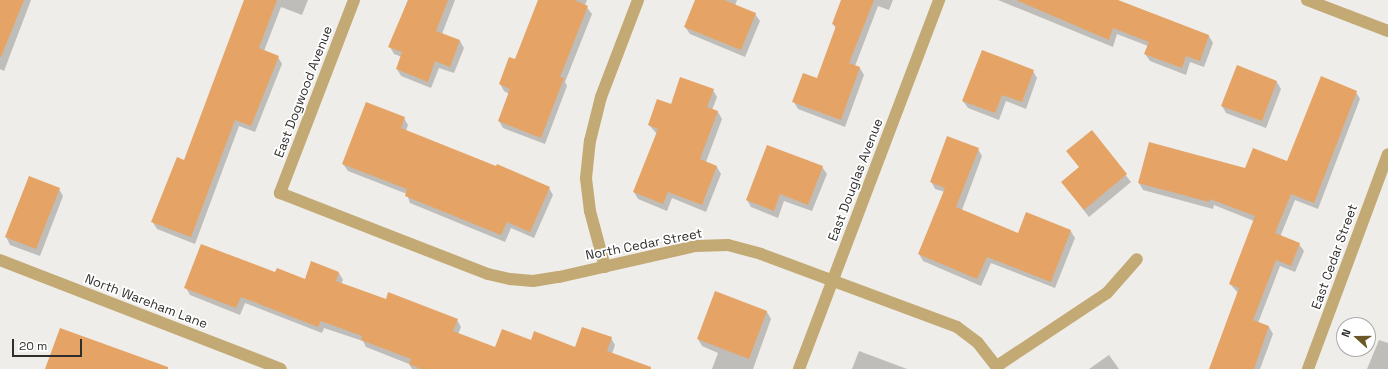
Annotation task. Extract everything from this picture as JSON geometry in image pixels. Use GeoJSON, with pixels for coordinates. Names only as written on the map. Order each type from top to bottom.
{"type":"FeatureCollection","features":[{"type":"Feature","properties":{"kind":"street","name":"East Dogwood Avenue"},"geometry":{"type":"LineString","coordinates":[[280,193],[354,0]]}},
{"type":"Feature","properties":{"kind":"street"},"geometry":{"type":"LineString","coordinates":[[605,266],[590,211],[586,178],[590,141],[602,97],[638,0]]}},
{"type":"Feature","properties":{"kind":"street","name":"East Douglas Avenue"},"geometry":{"type":"LineString","coordinates":[[799,369],[939,0]]}},
{"type":"Feature","properties":{"kind":"street"},"geometry":{"type":"LineString","coordinates":[[1307,0],[1388,31]]}},
{"type":"Feature","properties":{"kind":"street","name":"East Cedar Street"},"geometry":{"type":"LineString","coordinates":[[1308,369],[1388,154]]}},
{"type":"Feature","properties":{"kind":"street","name":"North Cedar Street"},"geometry":{"type":"LineString","coordinates":[[280,193],[488,274],[510,279],[533,281],[559,278],[605,266],[696,246],[728,245],[761,254],[957,327],[978,343],[998,367]]}},
{"type":"Feature","properties":{"kind":"street"},"geometry":{"type":"LineString","coordinates":[[998,367],[1107,293],[1137,259]]}},
{"type":"Feature","properties":{"kind":"street","name":"North Wareham Lane"},"geometry":{"type":"LineString","coordinates":[[0,260],[281,369]]}},
{"type":"Feature","properties":{"kind":"building"},"geometry":{"type":"Polygon","coordinates":[[[0,0],[24,0],[1,57],[0,57],[0,0]]]}},
{"type":"Feature","properties":{"kind":"building"},"geometry":{"type":"Polygon","coordinates":[[[244,0],[277,0],[259,48],[279,56],[251,126],[235,120],[191,237],[151,222],[177,157],[184,160],[244,0]]]}},
{"type":"Feature","properties":{"kind":"building"},"geometry":{"type":"Polygon","coordinates":[[[408,0],[448,0],[436,31],[460,40],[450,67],[435,61],[428,82],[396,69],[402,52],[388,47],[408,0]]]}},
{"type":"Feature","properties":{"kind":"building"},"geometry":{"type":"Polygon","coordinates":[[[538,0],[574,0],[588,6],[560,77],[564,78],[541,138],[498,121],[510,89],[499,84],[509,57],[515,59],[538,0]]]}},
{"type":"Feature","properties":{"kind":"building"},"geometry":{"type":"Polygon","coordinates":[[[695,0],[724,0],[756,13],[741,50],[684,27],[695,0]]]}},
{"type":"Feature","properties":{"kind":"building"},"geometry":{"type":"Polygon","coordinates":[[[841,0],[874,0],[849,63],[860,67],[841,120],[792,102],[803,73],[817,78],[836,26],[832,24],[841,0]]]}},
{"type":"Feature","properties":{"kind":"building"},"geometry":{"type":"Polygon","coordinates":[[[1016,0],[1118,0],[1209,35],[1200,61],[1186,56],[1182,68],[1144,54],[1149,42],[1113,28],[1109,40],[1016,0]]]}},
{"type":"Feature","properties":{"kind":"building"},"geometry":{"type":"Polygon","coordinates":[[[982,50],[1034,70],[1022,102],[1002,95],[995,113],[962,101],[982,50]]]}},
{"type":"Feature","properties":{"kind":"building"},"geometry":{"type":"Polygon","coordinates":[[[1237,65],[1277,81],[1262,121],[1221,106],[1237,65]]]}},
{"type":"Feature","properties":{"kind":"building"},"geometry":{"type":"Polygon","coordinates":[[[1321,76],[1357,91],[1314,203],[1291,194],[1275,233],[1300,243],[1291,266],[1276,260],[1253,320],[1269,326],[1254,369],[1209,369],[1239,288],[1229,284],[1255,216],[1210,199],[1209,202],[1138,183],[1149,142],[1245,168],[1253,148],[1287,161],[1321,76]]]}},
{"type":"Feature","properties":{"kind":"building"},"geometry":{"type":"Polygon","coordinates":[[[680,77],[714,89],[707,107],[718,111],[700,159],[717,166],[702,205],[668,192],[663,204],[633,192],[658,129],[648,125],[657,99],[671,104],[680,77]]]}},
{"type":"Feature","properties":{"kind":"building"},"geometry":{"type":"Polygon","coordinates":[[[366,102],[405,117],[401,128],[496,166],[497,164],[550,187],[530,232],[507,222],[501,235],[405,196],[407,189],[342,164],[366,102]]]}},
{"type":"Feature","properties":{"kind":"building"},"geometry":{"type":"Polygon","coordinates":[[[1092,130],[1127,174],[1084,210],[1061,182],[1079,167],[1066,151],[1092,130]]]}},
{"type":"Feature","properties":{"kind":"building"},"geometry":{"type":"Polygon","coordinates":[[[947,136],[979,148],[956,207],[1018,233],[1026,212],[1071,230],[1051,282],[987,257],[977,279],[918,254],[945,188],[930,182],[947,136]]]}},
{"type":"Feature","properties":{"kind":"building"},"geometry":{"type":"Polygon","coordinates":[[[767,145],[823,166],[808,205],[780,194],[774,211],[746,200],[767,145]]]}},
{"type":"Feature","properties":{"kind":"building"},"geometry":{"type":"Polygon","coordinates":[[[29,176],[60,188],[36,249],[5,237],[29,176]]]}},
{"type":"Feature","properties":{"kind":"building"},"geometry":{"type":"Polygon","coordinates":[[[201,244],[275,272],[277,268],[305,279],[311,261],[339,272],[336,281],[386,299],[388,292],[458,319],[453,331],[495,347],[502,329],[531,340],[534,331],[575,347],[582,327],[612,337],[607,351],[651,367],[651,369],[421,369],[409,364],[411,359],[361,340],[362,336],[321,321],[318,327],[241,297],[236,308],[184,288],[201,244]]]}},
{"type":"Feature","properties":{"kind":"building"},"geometry":{"type":"Polygon","coordinates":[[[715,291],[767,311],[749,359],[697,339],[715,291]]]}},
{"type":"Feature","properties":{"kind":"building"},"geometry":{"type":"Polygon","coordinates":[[[60,328],[168,367],[168,369],[45,369],[60,328]]]}}]}
